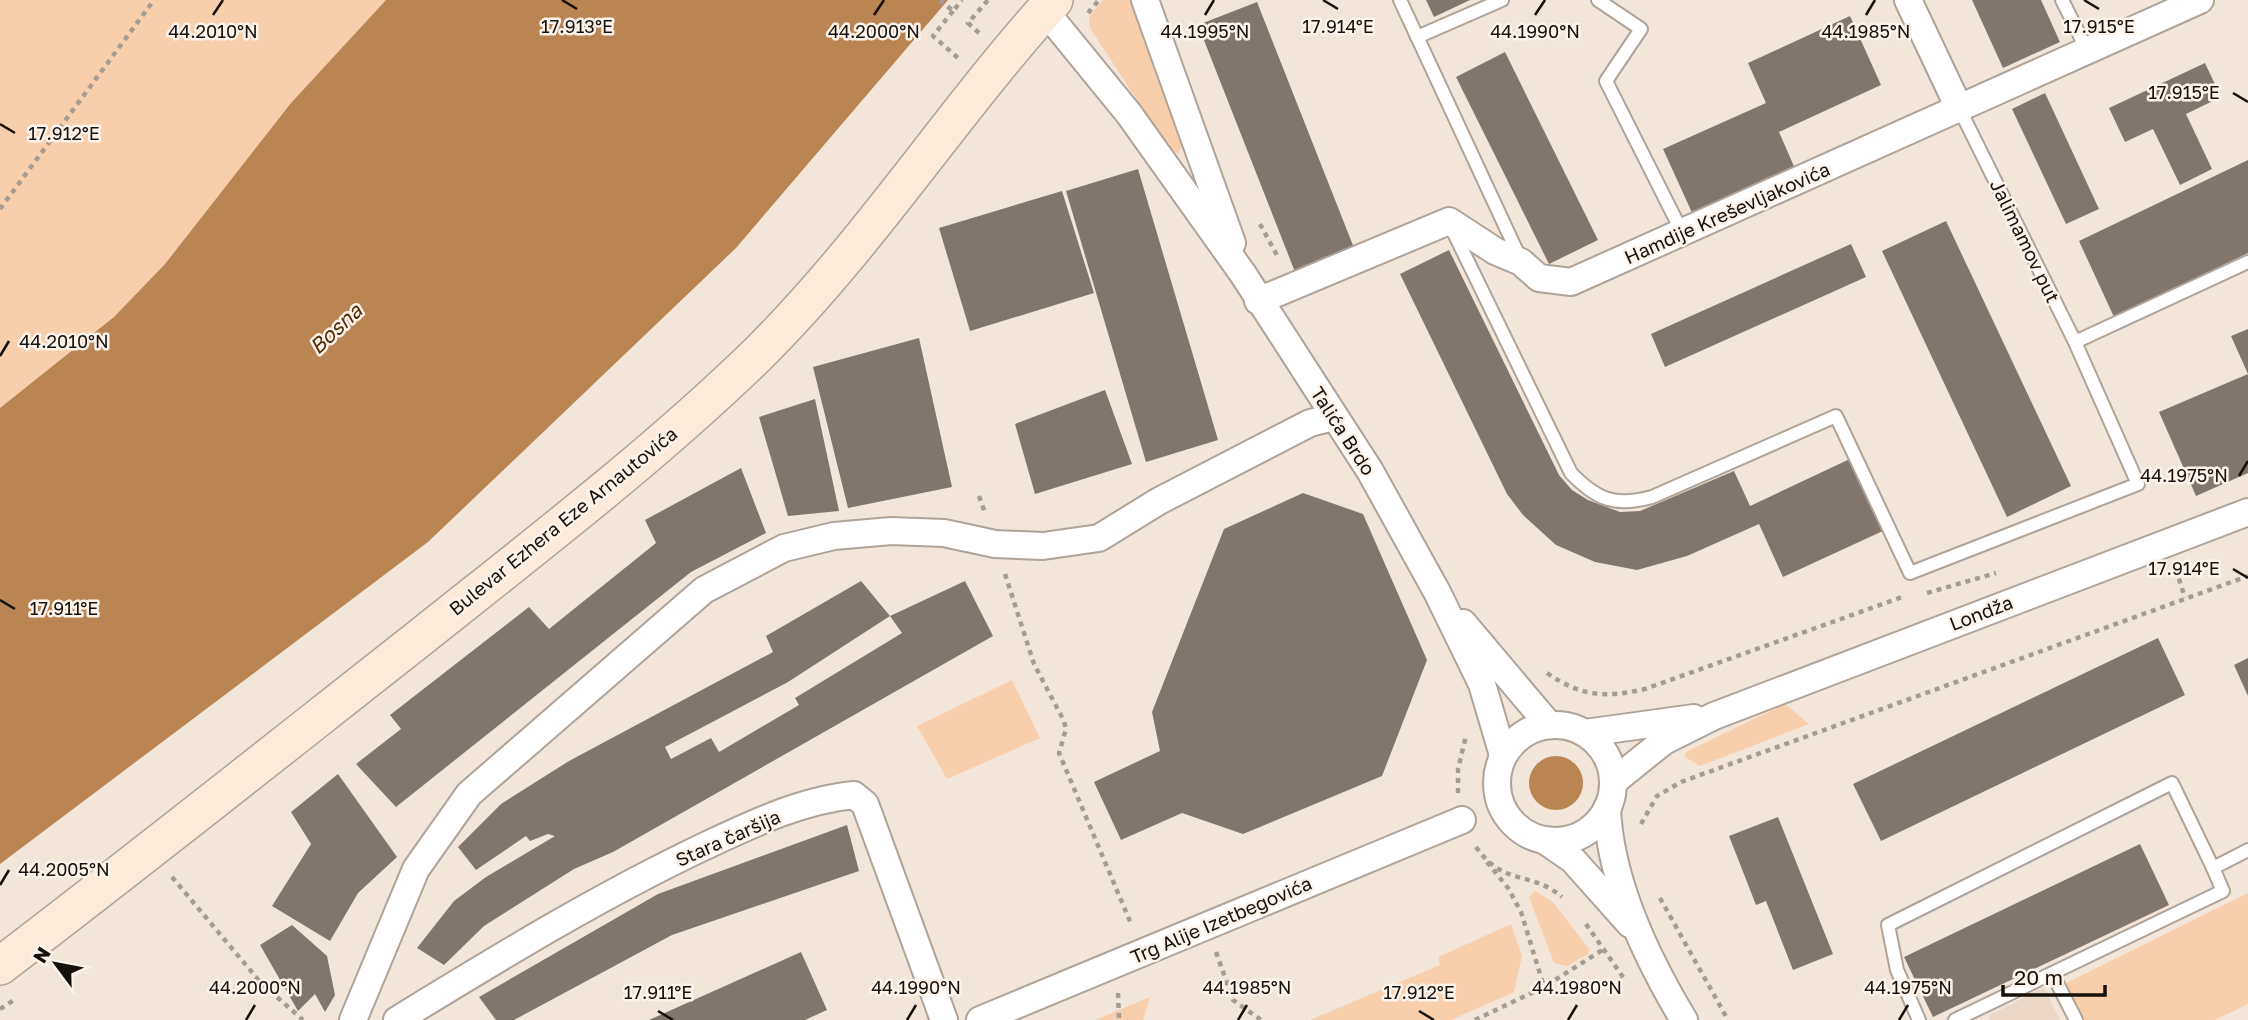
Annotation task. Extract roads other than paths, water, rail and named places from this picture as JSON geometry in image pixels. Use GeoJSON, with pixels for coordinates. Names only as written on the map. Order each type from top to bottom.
{"type":"FeatureCollection","features":[{"type":"Feature","properties":{"kind":"street","name":"Talića Brdo"},"geometry":{"type":"LineString","coordinates":[[1145,0],[1244,274],[1258,301],[1370,471],[1437,592],[1482,684],[1503,755]]}},
{"type":"Feature","properties":{"kind":"street","name":"Jalimamov put"},"geometry":{"type":"LineString","coordinates":[[1908,0],[1960,110]]}},
{"type":"Feature","properties":{"kind":"street","name":"Hamdije Kreševljakovića"},"geometry":{"type":"LineString","coordinates":[[1449,221],[1495,251],[1521,262],[1539,278],[1571,282],[1960,110],[2200,0]]}},
{"type":"Feature","properties":{"kind":"street","name":"Talića Brdo"},"geometry":{"type":"LineString","coordinates":[[1050,5],[1244,274]]}},
{"type":"Feature","properties":{"kind":"street","name":"Bulevar Ezhera Eze Arnautovića"},"geometry":{"type":"LineString","coordinates":[[0,966],[506,570],[689,417],[759,353],[856,247],[1050,5]]}},
{"type":"Feature","properties":{"kind":"street"},"geometry":{"type":"LineString","coordinates":[[1258,301],[1449,221]]}},
{"type":"Feature","properties":{"kind":"street"},"geometry":{"type":"LineString","coordinates":[[352,1020],[416,869],[469,794],[704,590],[784,548],[834,536],[891,531],[944,533],[995,544],[1043,546],[1099,538],[1159,501],[1310,423],[1334,417]]}},
{"type":"Feature","properties":{"kind":"street","name":"Londža"},"geometry":{"type":"LineString","coordinates":[[1613,782],[1664,741],[1714,716],[2248,512]]}},
{"type":"Feature","properties":{"kind":"street","name":"Talića Brdo"},"geometry":{"type":"LineString","coordinates":[[1437,592],[1549,725]]}},
{"type":"Feature","properties":{"kind":"street","name":"Londža"},"geometry":{"type":"LineString","coordinates":[[1585,733],[1714,716]]}},
{"type":"Feature","properties":{"kind":"street"},"geometry":{"type":"LineString","coordinates":[[1640,936],[1573,860],[1544,840],[1520,829],[1503,808],[1497,782],[1503,755],[1522,735],[1549,725],[1571,727],[1585,733],[1605,754],[1613,782],[1607,808],[1608,841],[1640,936],[1684,1020]]}},
{"type":"Feature","properties":{"kind":"street","name":"Stara čaršija"},"geometry":{"type":"LineString","coordinates":[[397,1020],[478,968],[684,856],[749,826],[833,797],[853,795],[864,804],[944,1020]]}},
{"type":"Feature","properties":{"kind":"street"},"geometry":{"type":"LineString","coordinates":[[1544,840],[1564,840],[1581,834],[1596,823],[1607,808]]}},
{"type":"Feature","properties":{"kind":"street","name":"Trg Alije Izetbegovića"},"geometry":{"type":"LineString","coordinates":[[980,1020],[1462,820]]}},
{"type":"Feature","properties":{"kind":"lane"},"geometry":{"type":"LineString","coordinates":[[1400,0],[1521,262]]}},
{"type":"Feature","properties":{"kind":"lane"},"geometry":{"type":"LineString","coordinates":[[1417,37],[1502,0]]}},
{"type":"Feature","properties":{"kind":"lane"},"geometry":{"type":"LineString","coordinates":[[1598,0],[1641,29],[1606,81],[1682,232]]}},
{"type":"Feature","properties":{"kind":"lane"},"geometry":{"type":"LineString","coordinates":[[2062,0],[2087,50]]}},
{"type":"Feature","properties":{"kind":"lane","name":"Jalimamov put"},"geometry":{"type":"LineString","coordinates":[[1449,221],[1571,473],[1587,490],[1608,500],[1630,503],[1652,497],[1836,416],[1910,573],[2138,484],[2075,342],[1960,110]]}},
{"type":"Feature","properties":{"kind":"lane"},"geometry":{"type":"LineString","coordinates":[[2075,342],[2248,262]]}},
{"type":"Feature","properties":{"kind":"lane"},"geometry":{"type":"LineString","coordinates":[[1919,1020],[1897,970],[1888,925],[2172,783],[2223,891],[1955,1020]]}},
{"type":"Feature","properties":{"kind":"lane"},"geometry":{"type":"LineString","coordinates":[[2213,868],[2248,850]]}},
{"type":"Feature","properties":{"kind":"lane"},"geometry":{"type":"LineString","coordinates":[[2053,975],[2076,1020]]}},
{"type":"Feature","properties":{"kind":"water","name":"Bosna"},"geometry":{"type":"Polygon","coordinates":[[[386,0],[948,0],[736,248],[428,542],[0,864],[0,408],[114,317],[165,264],[291,103],[386,0]]]}},
{"type":"Feature","properties":{"kind":"water"},"geometry":{"type":"Polygon","coordinates":[[[1556,756],[1575,764],[1583,783],[1575,802],[1556,810],[1537,802],[1529,783],[1537,764],[1556,756]]]}}]}
